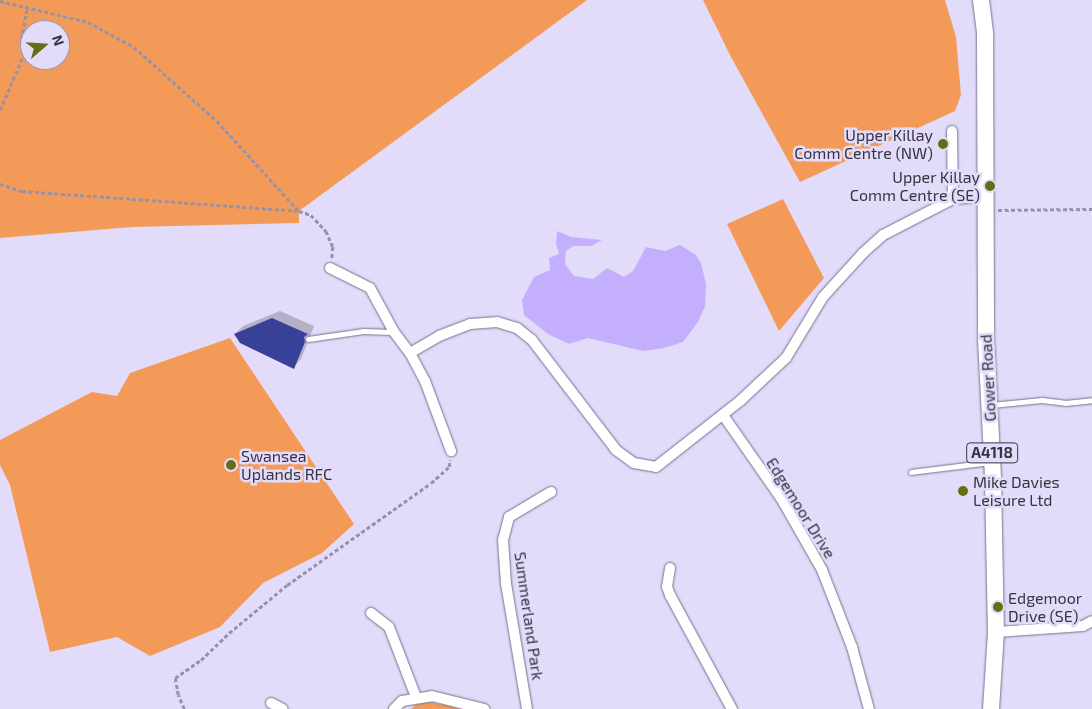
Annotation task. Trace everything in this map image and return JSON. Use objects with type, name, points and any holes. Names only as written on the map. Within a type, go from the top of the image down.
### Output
[{"type":"main road","name":"A4118","points":[[982,1],[985,35],[986,204]]},
{"type":"main road","name":"Gower Road","points":[[986,204],[986,339],[992,461],[996,632],[991,709]]},
{"type":"street","points":[[952,131],[950,162],[953,199]]},
{"type":"street","points":[[410,353],[439,336],[470,324],[497,322],[517,328],[532,340],[616,450],[634,463],[656,467],[722,415],[786,358],[800,338],[823,297],[862,253],[883,235],[953,199],[986,204]]},
{"type":"street","points":[[330,268],[370,288],[394,332],[410,353],[425,381],[451,451]]},
{"type":"street","name":"Edgemoor Drive","points":[[722,415],[781,498],[822,570],[852,647],[869,709]]},
{"type":"street","name":"Summerland Park","points":[[527,709],[506,584],[503,540],[508,516],[551,492]]},
{"type":"street","points":[[670,568],[668,576],[670,594],[732,709]]},
{"type":"street","points":[[372,612],[389,627],[416,697]]},
{"type":"street","points":[[996,632],[1083,626],[1092,621]]},
{"type":"street","points":[[394,709],[402,701],[416,697],[432,696],[484,709]]},
{"type":"street","points":[[270,703],[283,709]]},
{"type":"lane","points":[[308,340],[363,331],[394,332]]},
{"type":"lane","points":[[990,405],[1042,400],[1065,403],[1092,400]]},
{"type":"lane","points":[[911,472],[992,461]]},
{"type":"path","points":[[0,1],[27,9],[88,22],[134,47],[217,121],[298,211]]},
{"type":"path","points":[[0,110],[26,50],[21,39],[27,9]]},
{"type":"path","points":[[0,184],[22,191],[298,211],[311,215],[326,231],[333,247],[330,268]]},
{"type":"path","points":[[986,204],[1092,210]]},
{"type":"path","points":[[184,709],[178,695],[175,678],[201,660],[229,632],[287,585],[431,483],[449,467],[451,451]]},
{"type":"shaded area","points":[[0,0],[587,0],[299,211],[299,223],[132,227],[0,238]]},
{"type":"shaded area","points":[[703,0],[945,0],[956,37],[961,95],[955,111],[800,182],[731,57]]},
{"type":"shaded area","points":[[783,199],[824,278],[779,331],[727,224]]},
{"type":"shaded area","points":[[557,231],[571,237],[602,240],[591,246],[573,246],[566,251],[565,264],[574,276],[593,279],[607,268],[624,277],[633,271],[646,247],[665,251],[680,245],[696,255],[701,263],[706,284],[705,306],[698,322],[683,342],[664,348],[643,351],[588,338],[569,344],[548,334],[524,315],[522,300],[534,277],[550,270],[549,258],[559,254],[556,244]]},
{"type":"shaded area","points":[[230,338],[354,524],[322,553],[263,583],[220,627],[150,656],[117,637],[50,652],[10,485],[0,465],[0,440],[92,392],[117,396],[130,373]]},
{"type":"shaded area","points":[[428,702],[460,709],[411,709],[415,705]]},
{"type":"building","points":[[272,318],[308,334],[304,337],[305,342],[294,369],[240,343],[234,334]]},
{"type":"place","name":"Upper Killay Comm Centre (NW)","points":[[943,144]]},
{"type":"place","name":"Upper Killay Comm Centre (SE)","points":[[990,186]]},
{"type":"place","name":"Swansea Uplands RFC","points":[[231,465]]},
{"type":"place","name":"Mike Davies Leisure Ltd","points":[[963,491]]},
{"type":"place","name":"Edgemoor Drive (SE)","points":[[998,607]]}]
